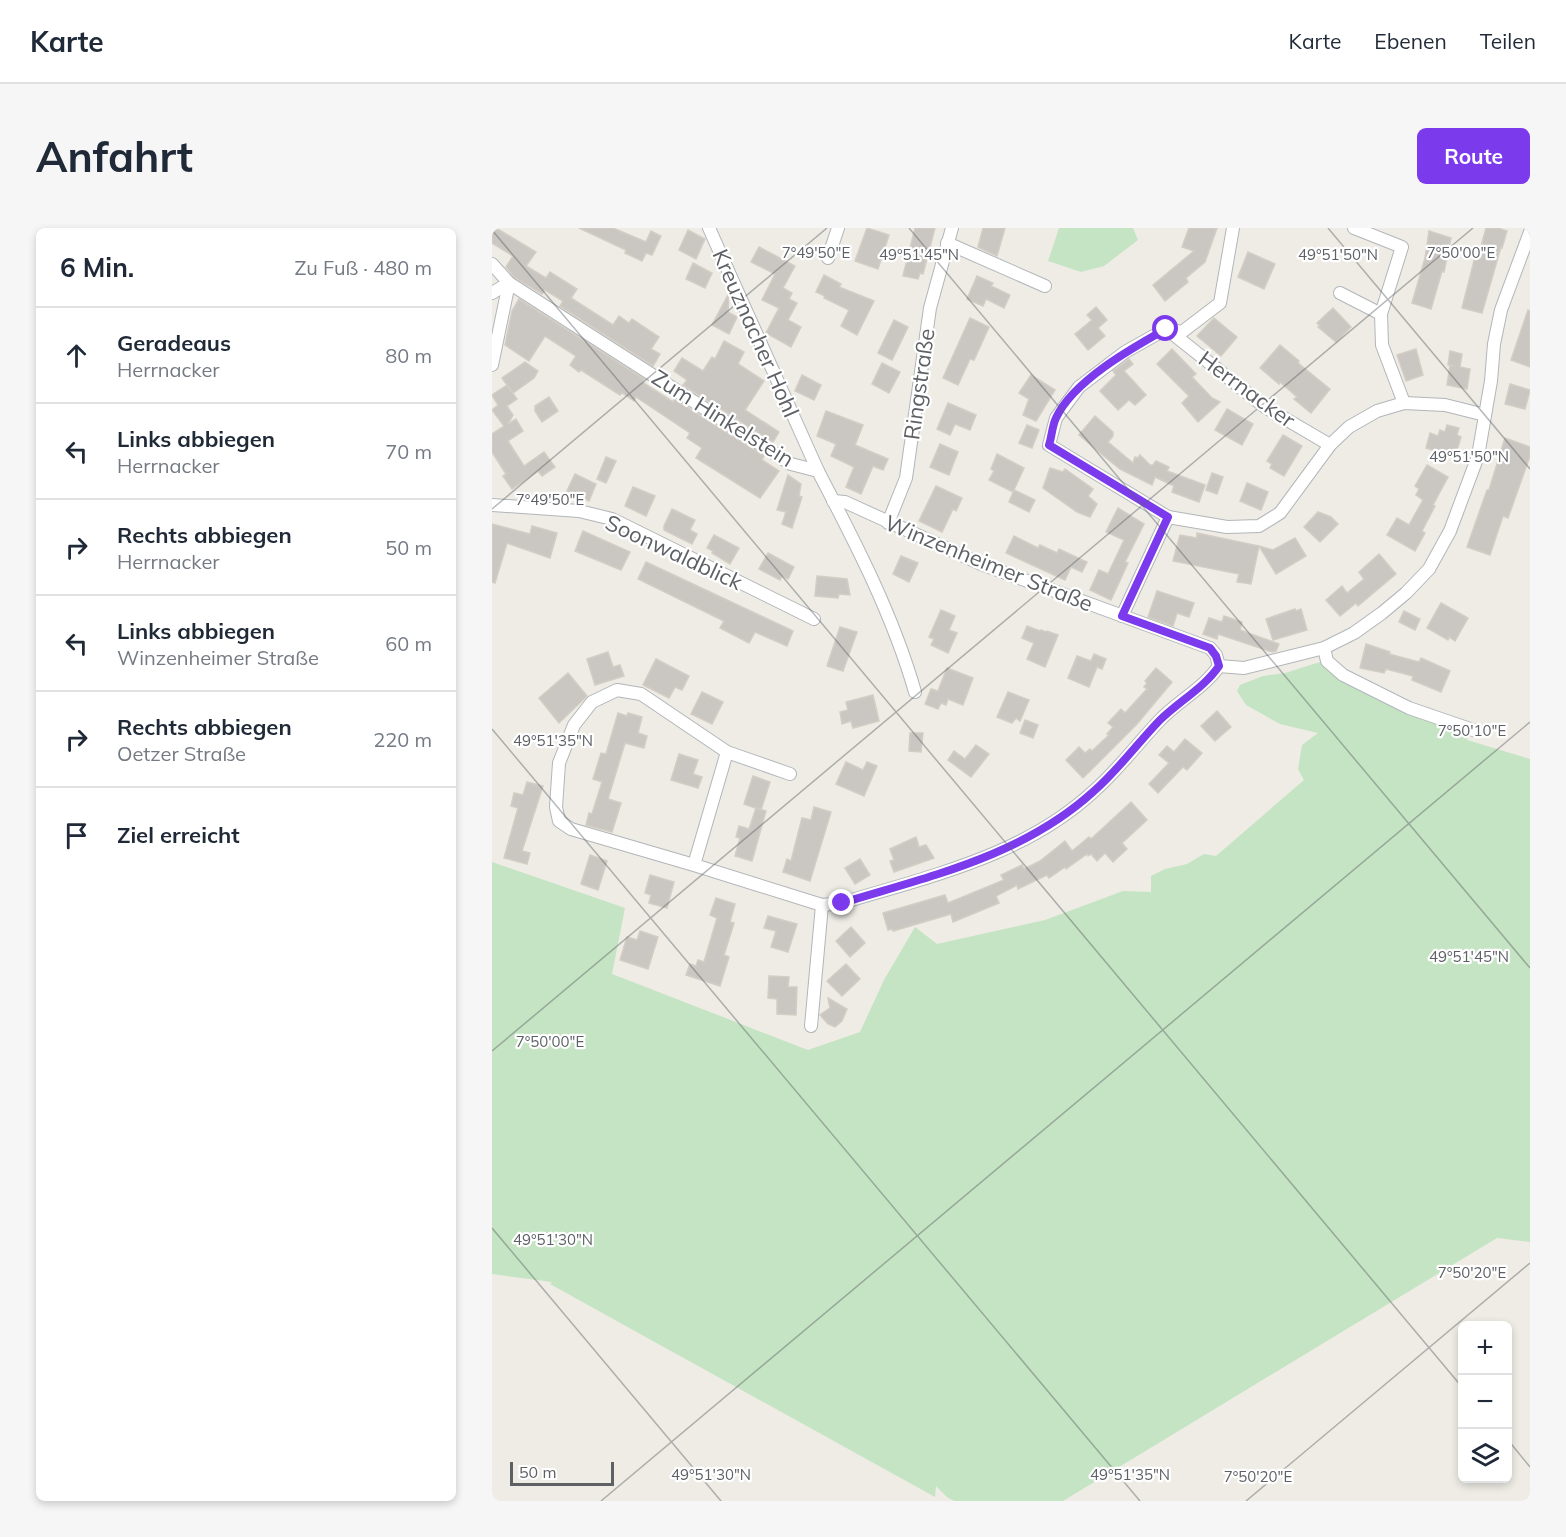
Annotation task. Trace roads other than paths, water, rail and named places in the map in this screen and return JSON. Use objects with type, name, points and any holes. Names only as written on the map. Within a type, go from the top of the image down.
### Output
[{"type":"street","name":"Kreuznacher Hohl","points":[[710,228],[818,471]]},
{"type":"street","points":[[828,258],[838,228]]},
{"type":"street","name":"Ringstraße","points":[[888,523],[906,478],[930,308],[952,228]]},
{"type":"street","name":"Herrnacker","points":[[1233,228],[1220,303],[1182,332],[1166,329],[1125,352],[1079,387],[1056,418],[1049,445],[1168,517],[1227,527],[1259,526],[1280,513],[1330,445],[1349,427],[1377,411],[1404,403],[1445,405],[1485,415]]},
{"type":"street","points":[[1354,228],[1402,247],[1382,314],[1382,345],[1404,403]]},
{"type":"street","points":[[790,774],[727,752],[641,694],[617,690],[592,702],[574,725],[559,763],[556,807],[559,822],[571,829],[822,905],[842,903],[979,861],[1031,837],[1059,819],[1093,792],[1175,705],[1210,678],[1219,666],[1244,668],[1324,648],[1354,633],[1382,613],[1406,593],[1429,569],[1446,538],[1469,485],[1478,456],[1491,381],[1494,344],[1502,309],[1530,232]]},
{"type":"street","points":[[947,243],[1045,286]]},
{"type":"street","name":"Zum Hinkelstein","points":[[492,264],[509,283],[791,464],[818,471],[873,580],[907,665],[915,692]]},
{"type":"street","points":[[492,293],[509,283]]},
{"type":"street","points":[[492,365],[509,283]]},
{"type":"street","points":[[1340,293],[1382,314]]},
{"type":"street","name":"Herrnacker","points":[[1166,329],[1264,407],[1330,445]]},
{"type":"street","name":"Winzenheimer Straße","points":[[833,501],[845,502],[981,564],[1210,648],[1219,666]]},
{"type":"street","name":"Soonwaldblick","points":[[492,506],[579,511],[612,519],[814,619]]},
{"type":"street","points":[[1122,616],[1168,517]]},
{"type":"street","points":[[1324,648],[1327,661],[1343,675],[1409,708],[1476,731]]},
{"type":"street","points":[[694,865],[727,752]]},
{"type":"street","points":[[811,1026],[822,905]]}]
